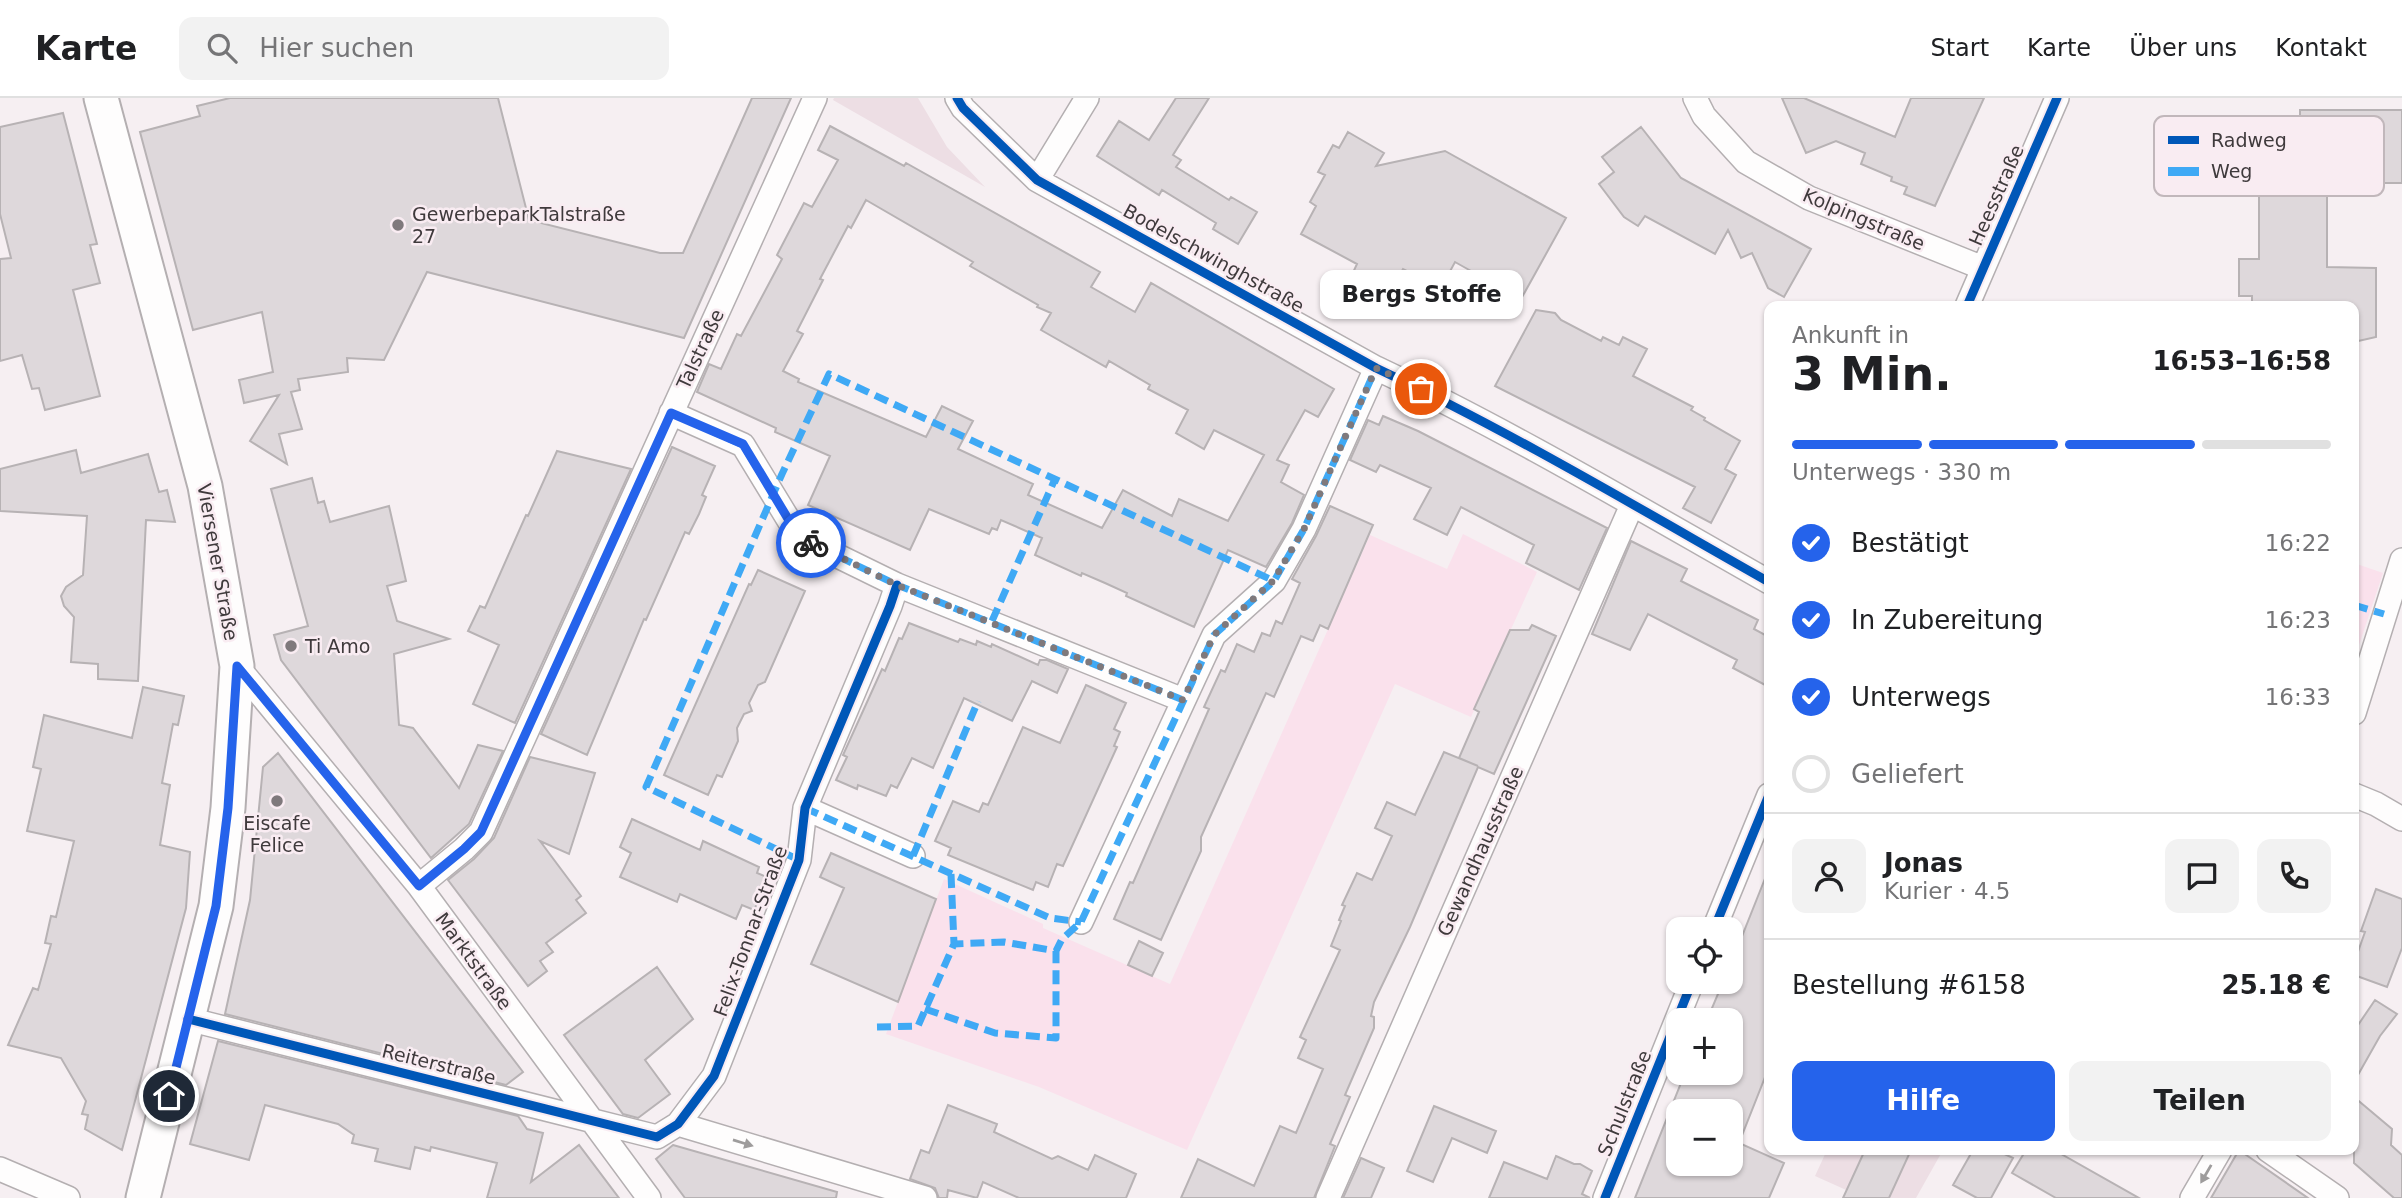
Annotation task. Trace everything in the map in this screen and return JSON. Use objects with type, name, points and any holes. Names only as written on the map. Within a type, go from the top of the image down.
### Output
[{"type":"main road","name":"Viersener Straße","points":[[101,98],[205,486],[237,666],[228,808],[216,906],[143,1198]]},
{"type":"street","name":"Talstraße","points":[[419,886],[481,832],[815,98]]},
{"type":"street","name":"Bodelschwinghstraße","points":[[957,98],[963,108],[1037,180],[1764,579]]},
{"type":"street","points":[[1037,180],[1087,98]]},
{"type":"street","name":"Kolpingstraße","points":[[1695,98],[1704,116],[1746,162],[1808,198],[1983,268]]},
{"type":"street","name":"Heesstraße","points":[[1970,301],[2057,98]]},
{"type":"street","points":[[1081,922],[1214,635],[1273,581],[1304,529],[1376,368]]},
{"type":"street","points":[[671,413],[743,444],[799,537],[897,585],[1183,700]]},
{"type":"street","name":"Gewandhausstraße","points":[[1328,1198],[1632,505]]},
{"type":"street","points":[[2359,697],[2402,560]]},
{"type":"street","name":"Felix-Tonnar-Straße","points":[[678,1124],[714,1076],[799,860],[805,808],[897,585]]},
{"type":"street","name":"Marktstraße","points":[[237,666],[419,886],[649,1198]]},
{"type":"street","points":[[2359,797],[2402,820]]},
{"type":"street","points":[[1719,917],[1764,807]]},
{"type":"street","points":[[805,808],[913,856]]},
{"type":"street","name":"Schulstraße","points":[[1605,1198],[1687,994]]},
{"type":"street","name":"Reiterstraße","points":[[188,1019],[657,1137],[678,1124]]},
{"type":"street","points":[[678,1124],[925,1198]]},
{"type":"street","points":[[2192,1198],[2217,1155]]},
{"type":"street","points":[[2275,1155],[2337,1198]]},
{"type":"street","points":[[0,1169],[68,1198]]},
{"type":"shaded area","points":[[918,98],[947,147],[985,187],[833,100]]},
{"type":"shaded area","points":[[1463,534],[1537,572],[1471,717],[1395,684],[1187,1150],[1039,1087],[886,1034],[944,879],[1043,924],[1043,928],[1170,984],[1370,535],[1447,569]]},
{"type":"shaded area","points":[[2359,565],[2383,573],[2359,645]]},
{"type":"shaded area","points":[[1825,1155],[1940,1155],[1916,1198],[1864,1198],[1815,1176]]},
{"type":"building","name":"GewerbeparkTalstraße 27","points":[[230,98],[498,98],[529,220],[660,253],[683,253],[752,98],[791,98],[684,338],[427,272],[384,360],[347,358],[348,372],[298,379],[300,390],[291,392],[302,429],[279,434],[287,464],[250,441],[279,395],[244,403],[239,380],[273,372],[262,312],[193,330],[140,132],[200,116],[197,106]]},
{"type":"building","points":[[1176,98],[1209,98],[1173,155],[1181,160],[1176,167],[1229,200],[1231,197],[1257,212],[1238,244],[1213,229],[1216,223],[1162,190],[1159,195],[1097,156],[1119,121],[1149,140]]},
{"type":"building","points":[[1782,98],[1804,98],[1895,137],[1911,98],[1984,98],[1935,206],[1904,194],[1907,187],[1891,181],[1892,177],[1861,164],[1865,153],[1836,141],[1806,153]]},
{"type":"building","points":[[2300,110],[2402,110],[2402,183],[2384,183],[2384,116],[2300,116]]},
{"type":"building","points":[[63,113],[97,244],[90,245],[100,283],[73,290],[100,396],[45,410],[39,388],[32,389],[22,355],[0,361],[0,259],[11,258],[0,214],[0,127]]},
{"type":"building","points":[[830,126],[904,166],[906,163],[1100,272],[1091,287],[1135,312],[1151,283],[1334,389],[1318,417],[1305,410],[1277,460],[1289,465],[1281,482],[1304,495],[1292,523],[1266,567],[1228,550],[1194,627],[1126,596],[1127,593],[1105,583],[1082,573],[1081,576],[1035,555],[1042,538],[1001,520],[997,530],[992,528],[989,534],[929,509],[910,550],[808,505],[830,456],[775,432],[776,428],[697,392],[709,364],[721,369],[737,334],[741,336],[782,259],[777,255],[804,203],[812,207],[838,160],[818,150]],"holes":[[[866,200],[973,262],[970,266],[1051,313],[1041,330],[1106,367],[1109,361],[1150,385],[1148,389],[1188,410],[1176,433],[1204,449],[1214,430],[1264,455],[1228,521],[1179,499],[1172,516],[1123,490],[1102,528],[1028,495],[1033,484],[958,449],[973,421],[942,406],[926,437],[798,382],[799,379],[783,371],[803,334],[797,331],[823,280],[820,279],[848,226],[851,228]]]},
{"type":"building","points":[[1641,127],[1681,178],[1811,249],[1784,297],[1768,288],[1752,253],[1741,258],[1728,230],[1715,254],[1645,216],[1638,226],[1624,217],[1599,184],[1614,172],[1602,157]]},
{"type":"building","points":[[1348,132],[1384,153],[1376,166],[1445,151],[1566,218],[1521,299],[1455,262],[1441,288],[1403,269],[1396,282],[1377,273],[1353,316],[1337,307],[1357,264],[1301,234],[1316,206],[1310,202],[1325,175],[1318,172],[1333,145],[1339,148]]},
{"type":"building","points":[[2259,196],[2327,196],[2327,267],[2376,268],[2376,337],[2359,341],[2359,301],[2252,301],[2252,296],[2239,296],[2239,259],[2259,259]]},
{"type":"building","points":[[1536,310],[1555,313],[1561,320],[1601,341],[1603,337],[1619,345],[1623,337],[1647,349],[1633,376],[1693,407],[1691,410],[1705,418],[1704,420],[1740,441],[1725,469],[1736,475],[1711,523],[1683,508],[1695,487],[1495,386]]},
{"type":"building","points":[[1383,416],[1418,431],[1607,528],[1579,590],[1526,563],[1534,545],[1461,507],[1447,535],[1414,519],[1431,488],[1380,465],[1376,472],[1350,460],[1368,420],[1379,425]]},
{"type":"building","points":[[672,447],[715,466],[702,495],[706,497],[699,514],[689,534],[685,532],[646,620],[644,619],[587,755],[541,734]]},
{"type":"building","points":[[76,450],[81,473],[148,454],[159,492],[167,490],[175,522],[146,520],[138,681],[98,679],[98,664],[71,662],[74,617],[64,606],[61,596],[66,587],[83,575],[87,516],[0,511],[0,469]]},
{"type":"building","points":[[557,451],[631,469],[515,723],[473,704],[499,645],[468,631],[480,606],[485,608]]},
{"type":"building","points":[[312,478],[318,503],[324,501],[330,522],[389,506],[406,581],[387,586],[397,621],[449,639],[394,654],[399,725],[413,728],[459,788],[478,745],[503,751],[469,824],[431,858],[281,660],[274,635],[308,626],[271,489]]},
{"type":"building","points":[[1330,506],[1373,525],[1328,629],[1320,625],[1313,641],[1301,636],[1274,697],[1266,693],[1201,837],[1201,851],[1161,940],[1114,919],[1130,882],[1133,883],[1209,709],[1204,707],[1221,670],[1225,672],[1237,644],[1254,652],[1262,633],[1270,636],[1276,621],[1282,624],[1300,583],[1292,579]]},
{"type":"building","points":[[1631,541],[1687,569],[1681,581],[1758,620],[1754,629],[1764,634],[1764,684],[1733,668],[1737,660],[1648,614],[1630,650],[1592,634]]},
{"type":"building","points":[[758,570],[805,591],[765,682],[758,685],[749,703],[752,711],[744,714],[737,728],[738,741],[722,777],[717,775],[708,795],[664,775],[749,584],[751,585]]},
{"type":"building","points":[[909,623],[958,642],[960,639],[976,645],[977,641],[991,647],[992,644],[1038,665],[1040,660],[1047,660],[1068,669],[1057,693],[1032,681],[1012,721],[964,698],[933,768],[912,758],[897,788],[891,785],[886,796],[858,785],[857,789],[836,780],[847,757],[843,755],[882,669],[885,671],[899,638],[902,639]]},
{"type":"building","points":[[1532,625],[1556,636],[1494,774],[1478,767],[1410,927],[1374,1002],[1371,1016],[1374,1017],[1374,1028],[1345,1095],[1350,1097],[1330,1144],[1335,1146],[1314,1198],[1181,1198],[1198,1159],[1254,1186],[1280,1126],[1296,1133],[1323,1069],[1298,1058],[1306,1040],[1300,1037],[1340,950],[1331,946],[1341,921],[1339,920],[1345,906],[1342,905],[1357,873],[1372,880],[1392,836],[1375,828],[1387,802],[1415,815],[1444,752],[1478,766],[1459,758],[1479,712],[1474,709],[1510,630],[1529,630]]},
{"type":"building","points":[[1086,685],[1126,703],[1114,729],[1120,732],[1114,746],[1117,747],[1063,866],[1057,864],[1048,887],[1036,882],[1033,890],[948,855],[951,848],[935,841],[953,801],[979,812],[983,803],[988,805],[1023,727],[1060,743]]},
{"type":"building","points":[[143,687],[184,696],[178,725],[173,724],[162,783],[170,785],[160,845],[190,852],[186,908],[122,1150],[85,1129],[88,1115],[82,1114],[86,1101],[61,1058],[8,1045],[33,988],[38,990],[51,944],[45,943],[51,916],[56,917],[74,841],[27,831],[41,769],[33,767],[44,715],[132,738]]},
{"type":"building","points":[[278,753],[523,1072],[506,1085],[225,1014],[250,900],[263,767]]},
{"type":"building","points":[[530,757],[595,773],[569,854],[540,841],[581,896],[576,900],[586,913],[546,943],[553,952],[540,961],[547,971],[528,986],[448,880],[494,838]]},
{"type":"building","points":[[632,819],[700,850],[703,841],[759,867],[757,873],[769,878],[754,910],[742,905],[736,919],[680,894],[677,902],[620,877],[631,853],[620,847]]},
{"type":"building","points":[[831,853],[936,899],[898,1002],[811,964],[844,888],[820,877]]},
{"type":"building","points":[[1764,881],[1764,1080],[1743,1133],[1743,1099],[1675,1099],[1680,1085],[1743,1085],[1743,1008],[1712,1008],[1718,994],[1743,994],[1743,934]]},
{"type":"building","points":[[2376,889],[2402,899],[2402,948],[2387,987],[2359,977],[2359,949],[2365,932],[2361,931]]},
{"type":"building","points":[[1139,941],[1163,953],[1152,976],[1128,965]]},
{"type":"building","points":[[657,967],[693,1019],[645,1060],[670,1094],[638,1118],[623,1114],[564,1035]]},
{"type":"building","points":[[2375,1000],[2397,1014],[2380,1036],[2359,1073],[2359,1024]]},
{"type":"building","points":[[218,1041],[518,1116],[527,1129],[543,1133],[531,1182],[579,1145],[619,1198],[487,1198],[497,1163],[431,1147],[430,1151],[415,1147],[410,1169],[375,1161],[378,1149],[352,1143],[354,1135],[338,1124],[265,1105],[249,1160],[190,1144]]},
{"type":"building","points":[[2359,1101],[2392,1129],[2391,1145],[2402,1155],[2402,1198],[2394,1198],[2354,1163],[2354,1155],[2359,1155]]},
{"type":"building","points":[[948,1105],[997,1124],[994,1132],[1052,1159],[1058,1156],[1088,1170],[1095,1155],[1136,1174],[1126,1198],[1019,1198],[983,1182],[977,1198],[948,1190],[947,1198],[939,1198],[935,1188],[910,1179],[921,1150],[929,1153]]},
{"type":"building","points":[[1434,1106],[1496,1131],[1487,1153],[1452,1138],[1433,1182],[1407,1171]]},
{"type":"building","points":[[1666,1120],[1666,1176],[1743,1176],[1743,1145],[1784,1163],[1769,1198],[1635,1198]]},
{"type":"building","points":[[673,1145],[837,1192],[836,1198],[685,1198],[656,1159]]},
{"type":"building","points":[[1863,1155],[1909,1155],[1889,1198],[1843,1198]]},
{"type":"building","points":[[1970,1155],[2007,1155],[2013,1158],[1991,1198],[1977,1198],[1953,1185]]},
{"type":"building","points":[[2023,1155],[2063,1155],[2139,1198],[2056,1198],[2012,1173]]},
{"type":"building","points":[[2236,1155],[2246,1155],[2308,1198],[2211,1198]]},
{"type":"building","points":[[1556,1156],[1592,1171],[1582,1194],[1590,1198],[1489,1198],[1504,1162],[1547,1179]]},
{"type":"building","points":[[1361,1158],[1384,1168],[1371,1198],[1343,1198]]},
{"type":"marked path","points":[[877,1027],[918,1026],[954,944],[1004,942],[1056,951],[1062,939],[1081,922],[1214,635],[1274,581],[1304,529],[1376,368]]},
{"type":"marked path","points":[[799,860],[646,787],[782,474],[829,374],[1274,581]]},
{"type":"marked path","points":[[671,413],[743,445],[799,537],[897,585],[1183,700]]},
{"type":"marked path","points":[[992,621],[1055,479]]},
{"type":"marked path","points":[[2359,606],[2384,614]]},
{"type":"marked path","points":[[913,856],[978,701]]},
{"type":"marked path","points":[[805,808],[1050,918],[1081,922]]},
{"type":"marked path","points":[[951,874],[954,944]]},
{"type":"marked path","points":[[925,1009],[995,1033],[1056,1038],[1056,951]]},
{"type":"cycle path","points":[[957,98],[963,108],[1037,180],[1376,368],[1526,445],[1764,579]]},
{"type":"cycle path","points":[[1969,301],[2057,98]]},
{"type":"cycle path","points":[[188,1019],[657,1137],[678,1124],[714,1076],[799,860],[805,808],[897,585]]},
{"type":"cycle path","points":[[1719,917],[1764,807]]},
{"type":"cycle path","points":[[1605,1198],[1687,994]]},
{"type":"way so far","points":[[811,543],[897,585],[1183,700],[1214,635],[1273,581],[1304,529],[1376,368],[1421,389]]},
{"type":"place","name":"GewerbeparkTalstraße 27","points":[[398,225]]},
{"type":"place","name":"Bergs Stoffe","points":[[1421,389]]},
{"type":"place","name":"Ti Amo","points":[[291,646]]},
{"type":"place","name":"Eiscafe Felice","points":[[277,801]]},
{"type":"route","points":[[169,1096],[216,906],[228,808],[237,666],[419,886],[481,832],[671,413],[743,444],[799,537],[811,543]]}]
